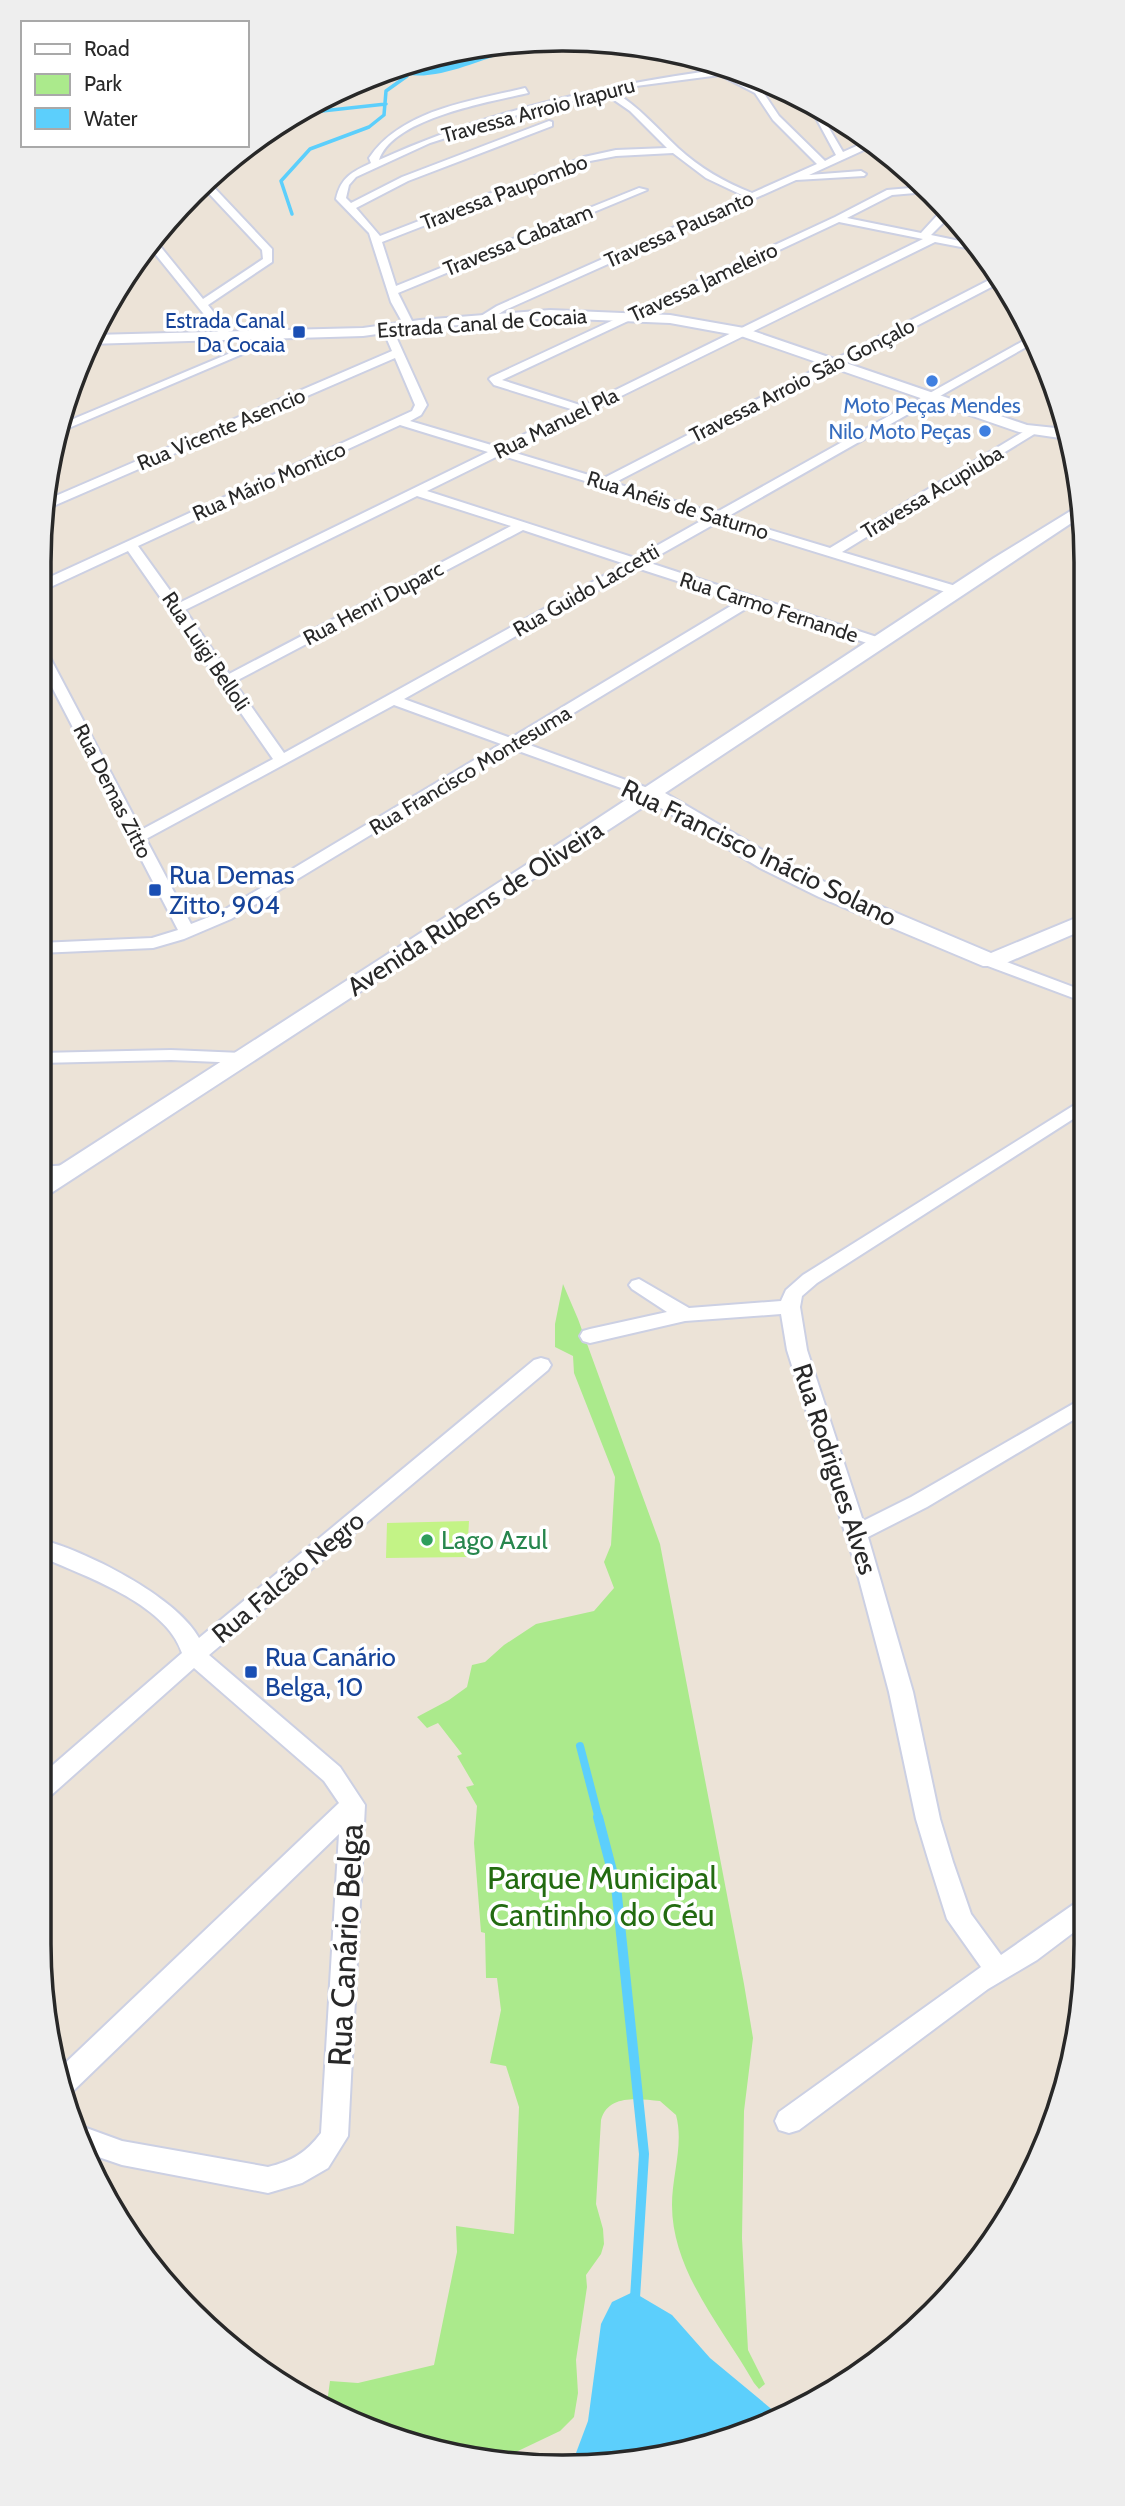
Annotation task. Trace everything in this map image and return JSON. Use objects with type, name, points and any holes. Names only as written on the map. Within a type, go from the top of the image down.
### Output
[{"type":"main road","name":"Estrada Canal de Cocaia","points":[[104,336],[228,337],[388,330],[409,325],[485,318],[570,314],[691,322],[744,332],[1032,431],[1058,433]]},
{"type":"main road","points":[[881,643],[954,590],[1072,515]]},
{"type":"main road","name":"Avenida Rubens de Oliveira","points":[[69,1171],[881,643]]},
{"type":"main road","name":"Rua Francisco Inácio Solano","points":[[651,794],[768,863],[991,961]]},
{"type":"main road","points":[[991,961],[1074,926]]},
{"type":"main road","points":[[51,1182],[69,1171]]},
{"type":"street","name":"Travessa Arroio Irapuru","points":[[349,208],[341,199],[344,184],[353,176],[427,141],[483,121],[654,79],[711,73]]},
{"type":"street","points":[[745,85],[761,94],[776,118],[823,164]]},
{"type":"street","points":[[607,91],[621,99],[674,150],[708,176],[751,196]]},
{"type":"street","points":[[376,164],[374,158],[377,149],[407,127],[454,110],[525,92]]},
{"type":"street","points":[[820,120],[841,156]]},
{"type":"street","points":[[409,325],[396,302],[377,241],[367,222],[349,208],[405,179],[549,124]]},
{"type":"street","name":"Travessa Pausanto","points":[[485,318],[501,308],[861,147]]},
{"type":"street","name":"Travessa Paupombo","points":[[377,241],[587,159],[606,154],[674,150]]},
{"type":"street","points":[[793,178],[861,174]]},
{"type":"street","name":"Travessa Cabatam","points":[[394,291],[642,190]]},
{"type":"street","points":[[203,304],[268,260],[267,249],[211,191]]},
{"type":"street","name":"Travessa Jameleiro","points":[[585,410],[498,383],[495,379],[838,219],[890,192],[913,191]]},
{"type":"street","points":[[838,219],[962,244]]},
{"type":"street","name":"Rua Manuel Pla","points":[[179,608],[744,332],[929,237],[942,220]]},
{"type":"street","points":[[158,250],[228,337]]},
{"type":"street","name":"Travessa Arroio São Gonçalo","points":[[606,482],[991,283]]},
{"type":"street","points":[[388,330],[421,405],[417,413],[402,422]]},
{"type":"street","points":[[70,423],[282,335]]},
{"type":"street","name":"Rua Guido Laccetti","points":[[137,838],[394,700],[1025,344]]},
{"type":"street","name":"Rua Vicente Asencio","points":[[55,501],[397,353]]},
{"type":"street","name":"Rua Anéis de Saturno","points":[[402,422],[954,590]]},
{"type":"street","name":"Rua Mário Montico","points":[[51,581],[402,422]]},
{"type":"street","name":"Travessa Acupiuba","points":[[832,552],[1032,431]]},
{"type":"street","name":"Rua Carmo Fernande","points":[[418,492],[881,643]]},
{"type":"street","name":"Rua Henri Duparc","points":[[225,681],[521,526]]},
{"type":"street","name":"Rua Luigi Belloli","points":[[130,544],[179,608],[225,681],[281,759]]},
{"type":"street","name":"Rua Francisco Montesuma","points":[[51,948],[138,945],[167,940],[225,916],[749,601]]},
{"type":"street","name":"Rua Demas Zitto","points":[[51,674],[187,932]]},
{"type":"street","name":"Rua Francisco Inácio Solano","points":[[394,700],[651,794]]},
{"type":"street","name":"Rua Francisco Inácio Solano","points":[[991,961],[1074,992]]},
{"type":"street","points":[[51,1058],[171,1055],[242,1058]]},
{"type":"street","points":[[590,1336],[685,1315],[790,1307],[793,1294],[810,1279],[1074,1110]]},
{"type":"street","points":[[51,1172],[69,1171]]},
{"type":"street","points":[[639,1285],[685,1315]]},
{"type":"street","name":"Rua Rodrigues Alves","points":[[790,1307],[797,1350],[857,1534],[901,1692],[928,1819],[941,1862],[960,1919],[997,1969]]},
{"type":"street","name":"Rua Falcão Negro","points":[[51,1780],[194,1655],[541,1365]]},
{"type":"street","points":[[857,1534],[919,1502],[1074,1410]]},
{"type":"street","name":"Rua Canário Belga","points":[[51,1553],[104,1575],[169,1616],[186,1635],[194,1655],[332,1774],[353,1805],[334,2136],[318,2159],[292,2174],[268,2180],[122,2153],[91,2142]]},
{"type":"street","points":[[69,2078],[353,1805]]},
{"type":"street","points":[[789,2121],[997,1969],[1028,1952],[1074,1918]]},
{"type":"green space","name":"Parque Municipal Cantinho do Céu","points":[[563,1284],[660,1544],[753,2038],[744,2111],[742,2238],[748,2350],[765,2384],[759,2389],[754,2383],[701,2298],[680,2253],[674,2230],[672,2205],[679,2137],[676,2115],[660,2101],[642,2099],[617,2102],[610,2106],[601,2120],[596,2204],[604,2244],[601,2254],[586,2275],[587,2287],[576,2360],[578,2393],[574,2417],[560,2431],[516,2453],[430,2438],[367,2416],[328,2398],[330,2381],[358,2383],[434,2365],[457,2252],[456,2226],[514,2234],[519,2107],[506,2066],[490,2063],[501,2010],[497,1978],[486,1978],[485,1933],[481,1932],[474,1843],[477,1806],[466,1787],[474,1785],[457,1756],[462,1754],[438,1723],[427,1728],[417,1717],[467,1687],[472,1665],[485,1662],[504,1645],[536,1624],[594,1611],[614,1588],[604,1562],[611,1545],[615,1477],[574,1373],[573,1356],[555,1347],[555,1324]]},
{"type":"green space","name":"Lago Azul","points":[[469,1521],[467,1557],[386,1558],[387,1523]]},
{"type":"water","points":[[501,55],[452,70],[410,74]]},
{"type":"water","points":[[633,2292],[672,2315],[710,2358],[772,2410],[695,2438],[629,2451],[575,2455],[588,2421],[601,2324],[612,2302]]},
{"type":"waterway","points":[[385,104],[386,91],[407,76]]},
{"type":"waterway","points":[[292,214],[281,181],[310,149],[369,127],[384,115],[385,104]]},
{"type":"waterway","points":[[323,111],[385,104]]},
{"type":"waterway","points":[[580,1746],[599,1819]]},
{"type":"waterway","points":[[598,1817],[616,1886],[644,2154],[635,2298]]},
{"type":"place","name":"Estrada Canal Da Cocaia","points":[[299,332]]},
{"type":"place","name":"Moto Peças Mendes","points":[[932,381]]},
{"type":"place","name":"Nilo Moto Peças","points":[[985,431]]},
{"type":"place","name":"Rua Demas Zitto, 904","points":[[155,890]]},
{"type":"place","name":"Lago Azul","points":[[427,1540]]},
{"type":"place","name":"Rua Canário Belga, 10","points":[[251,1672]]}]
